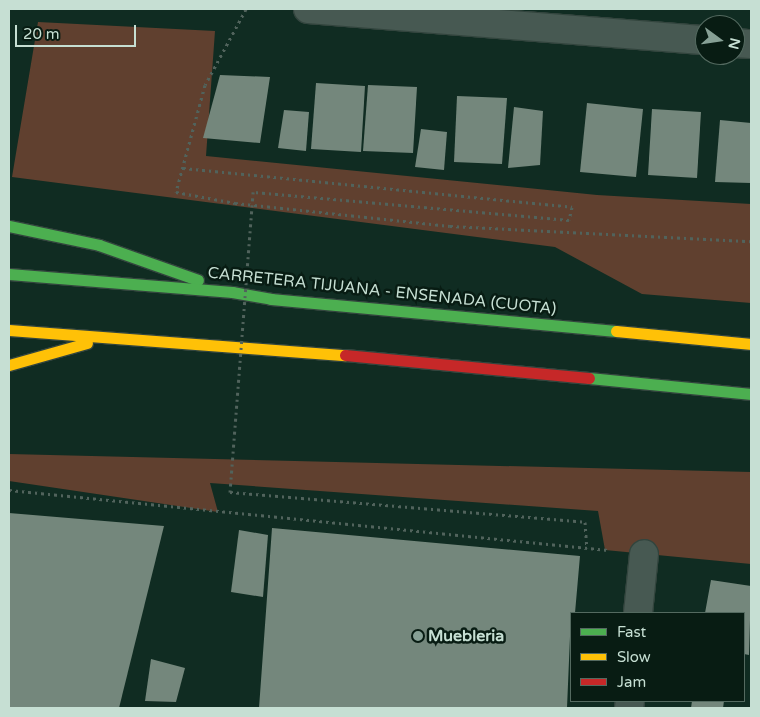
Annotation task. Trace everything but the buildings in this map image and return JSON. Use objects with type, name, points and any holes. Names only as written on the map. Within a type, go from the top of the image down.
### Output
[{"type":"highway","points":[[9,226],[99,245],[232,292]]},
{"type":"highway","name":"CARRETERA TIJUANA - ENSENADA (CUOTA)","points":[[9,274],[232,292],[271,299],[751,344]]},
{"type":"highway","points":[[9,330],[104,338],[229,344],[751,394]]},
{"type":"highway","points":[[9,364],[104,338]]},
{"type":"street","points":[[308,9],[695,39]]},
{"type":"street","points":[[638,612],[644,554]]},
{"type":"path","points":[[246,9],[205,85],[188,138],[183,168],[176,192],[236,202],[460,227],[751,241]]},
{"type":"path","points":[[183,168],[572,207],[569,220],[253,192],[230,492],[585,522],[587,548]]},
{"type":"path","points":[[9,490],[644,554]]},
{"type":"shaded area","points":[[38,22],[215,31],[206,156],[597,195],[751,204],[751,303],[642,294],[555,247],[12,177]]},
{"type":"shaded area","points":[[9,454],[751,472],[751,564],[605,550],[598,511],[210,483],[218,512],[9,481]]},
{"type":"traffic: fast","points":[[9,226],[99,245],[198,280]]},
{"type":"traffic: fast","points":[[9,274],[232,292],[271,299],[616,331]]},
{"type":"traffic: fast","points":[[589,378],[751,394]]},
{"type":"traffic: slow","points":[[9,330],[345,355]]},
{"type":"traffic: slow","points":[[616,331],[751,344]]},
{"type":"traffic: slow","points":[[9,365],[87,343]]},
{"type":"traffic: jam","points":[[345,355],[589,378]]},
{"type":"place","name":"Muebleria","points":[[418,636]]}]
